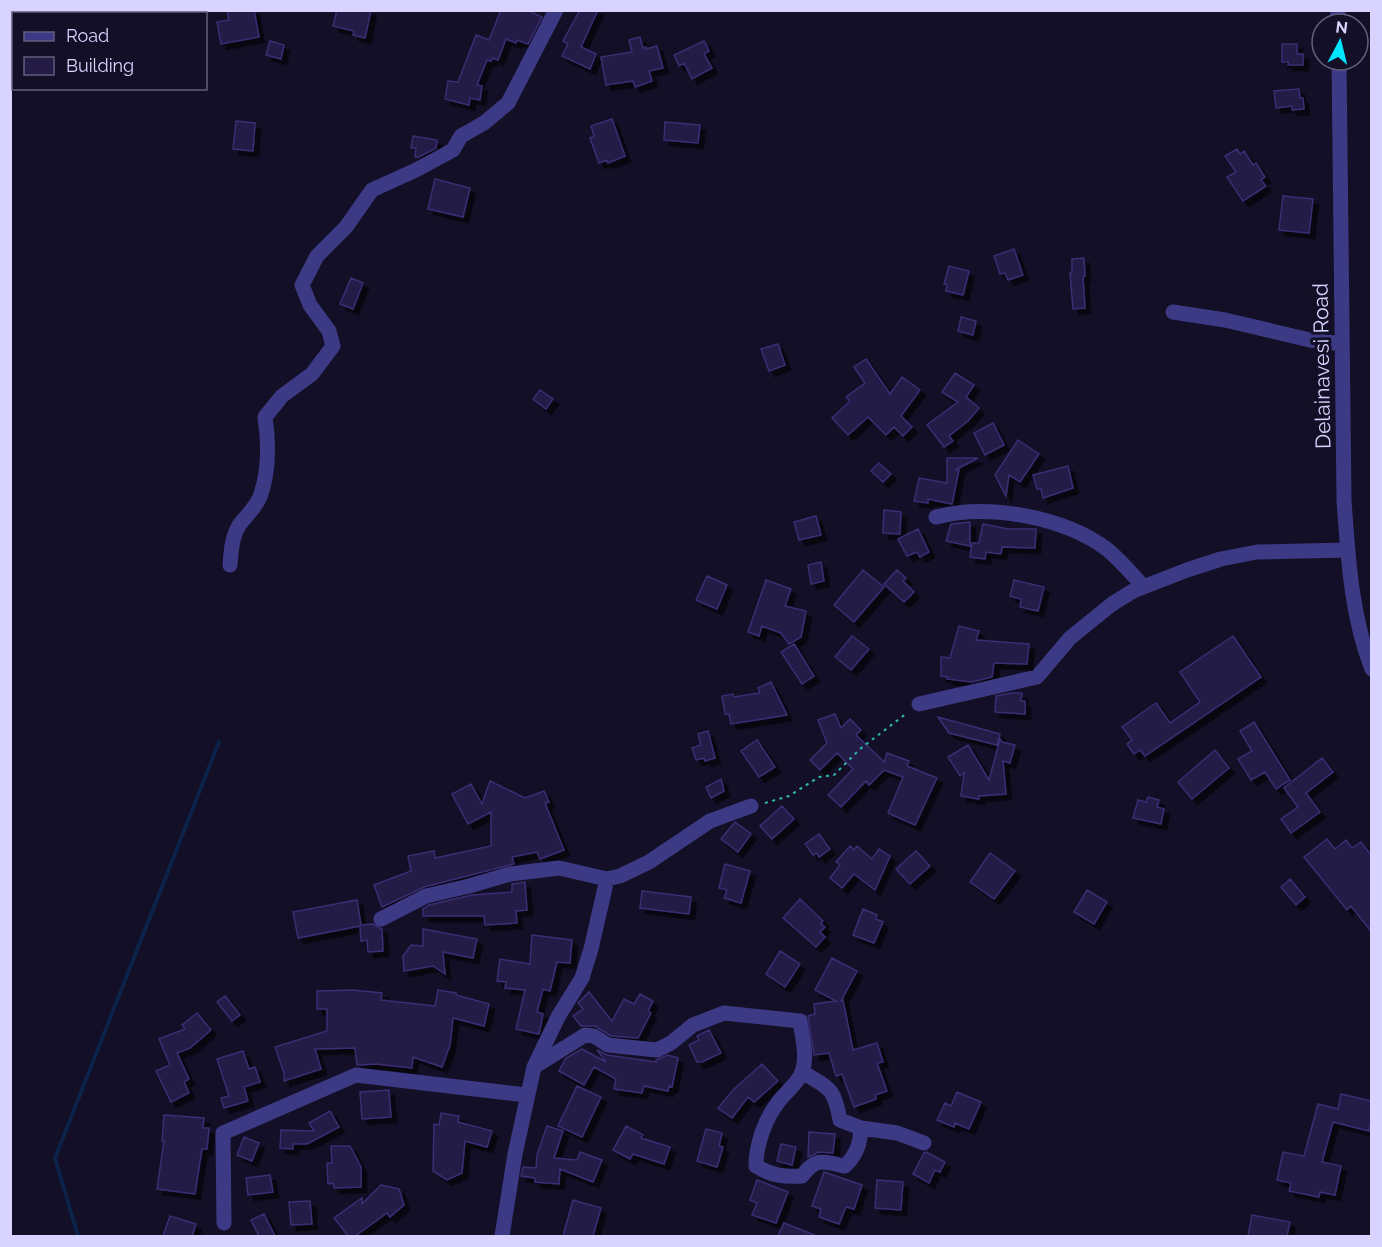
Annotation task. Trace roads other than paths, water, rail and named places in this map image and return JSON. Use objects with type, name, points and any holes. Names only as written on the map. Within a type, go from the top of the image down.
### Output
[{"type":"street","points":[[230,565],[238,526],[260,497],[268,451],[265,417],[282,396],[312,375],[333,346],[329,331],[310,305],[302,285],[317,256],[346,227],[372,190],[453,150],[461,136],[484,123],[508,103],[556,10]]},
{"type":"street","name":"Delainavesi Road","points":[[1339,72],[1344,500],[1357,616],[1370,656]]},
{"type":"street","points":[[1173,312],[1225,320],[1310,340],[1342,344]]},
{"type":"street","points":[[936,517],[978,511],[1027,517],[1060,526],[1087,537],[1108,550],[1144,587]]},
{"type":"street","points":[[919,704],[1037,677],[1070,639],[1112,604],[1144,587],[1204,564],[1239,555],[1276,550],[1348,550]]},
{"type":"street","points":[[381,919],[426,896],[510,874],[559,868],[607,879],[620,876],[649,862],[710,821],[751,806]]},
{"type":"street","points":[[502,1236],[526,1095],[534,1067],[558,1017],[586,968],[607,879]]},
{"type":"street","points":[[534,1067],[585,1035],[594,1036],[608,1045],[657,1050],[671,1043],[693,1025],[724,1013],[800,1021],[804,1051],[802,1072],[777,1103],[759,1138],[756,1166],[770,1174],[784,1177],[802,1176],[810,1165],[820,1161],[845,1166],[854,1158],[860,1144],[861,1128]]},
{"type":"street","points":[[802,1072],[828,1087],[834,1094],[840,1120],[861,1128],[897,1132],[924,1143]]},
{"type":"street","points":[[224,1223],[224,1132],[356,1075],[526,1095]]},
{"type":"waterway","points":[[78,1236],[55,1158],[219,742]]}]
